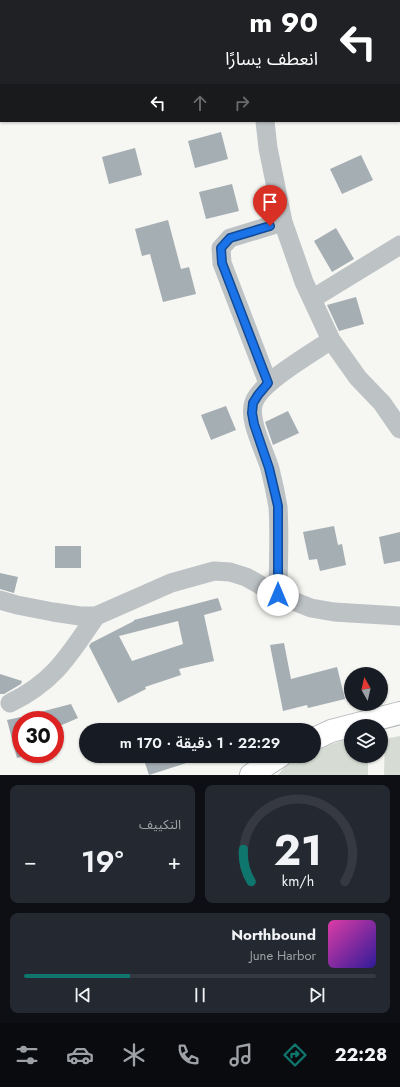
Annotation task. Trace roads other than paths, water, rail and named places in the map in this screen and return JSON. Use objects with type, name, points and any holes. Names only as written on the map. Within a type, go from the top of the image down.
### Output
[{"type":"main road","points":[[321,736],[331,731],[400,713]]},
{"type":"main road","points":[[251,775],[269,763]]},
{"type":"street","points":[[265,122],[268,148],[283,222],[304,282],[331,340],[358,378],[382,403],[400,429]]},
{"type":"street","points":[[268,383],[222,263],[221,248],[230,238],[283,222]]},
{"type":"street","points":[[312,299],[400,245]]},
{"type":"street","points":[[278,595],[278,506],[269,468],[254,424],[252,413],[253,403],[268,383],[331,340]]},
{"type":"street","points":[[0,600],[17,606],[53,612],[80,616],[96,616],[171,582],[214,571],[230,572],[246,577],[278,595],[311,608],[334,612],[400,616]]},
{"type":"street","points":[[10,703],[28,694],[53,674],[64,662],[96,616]]}]
